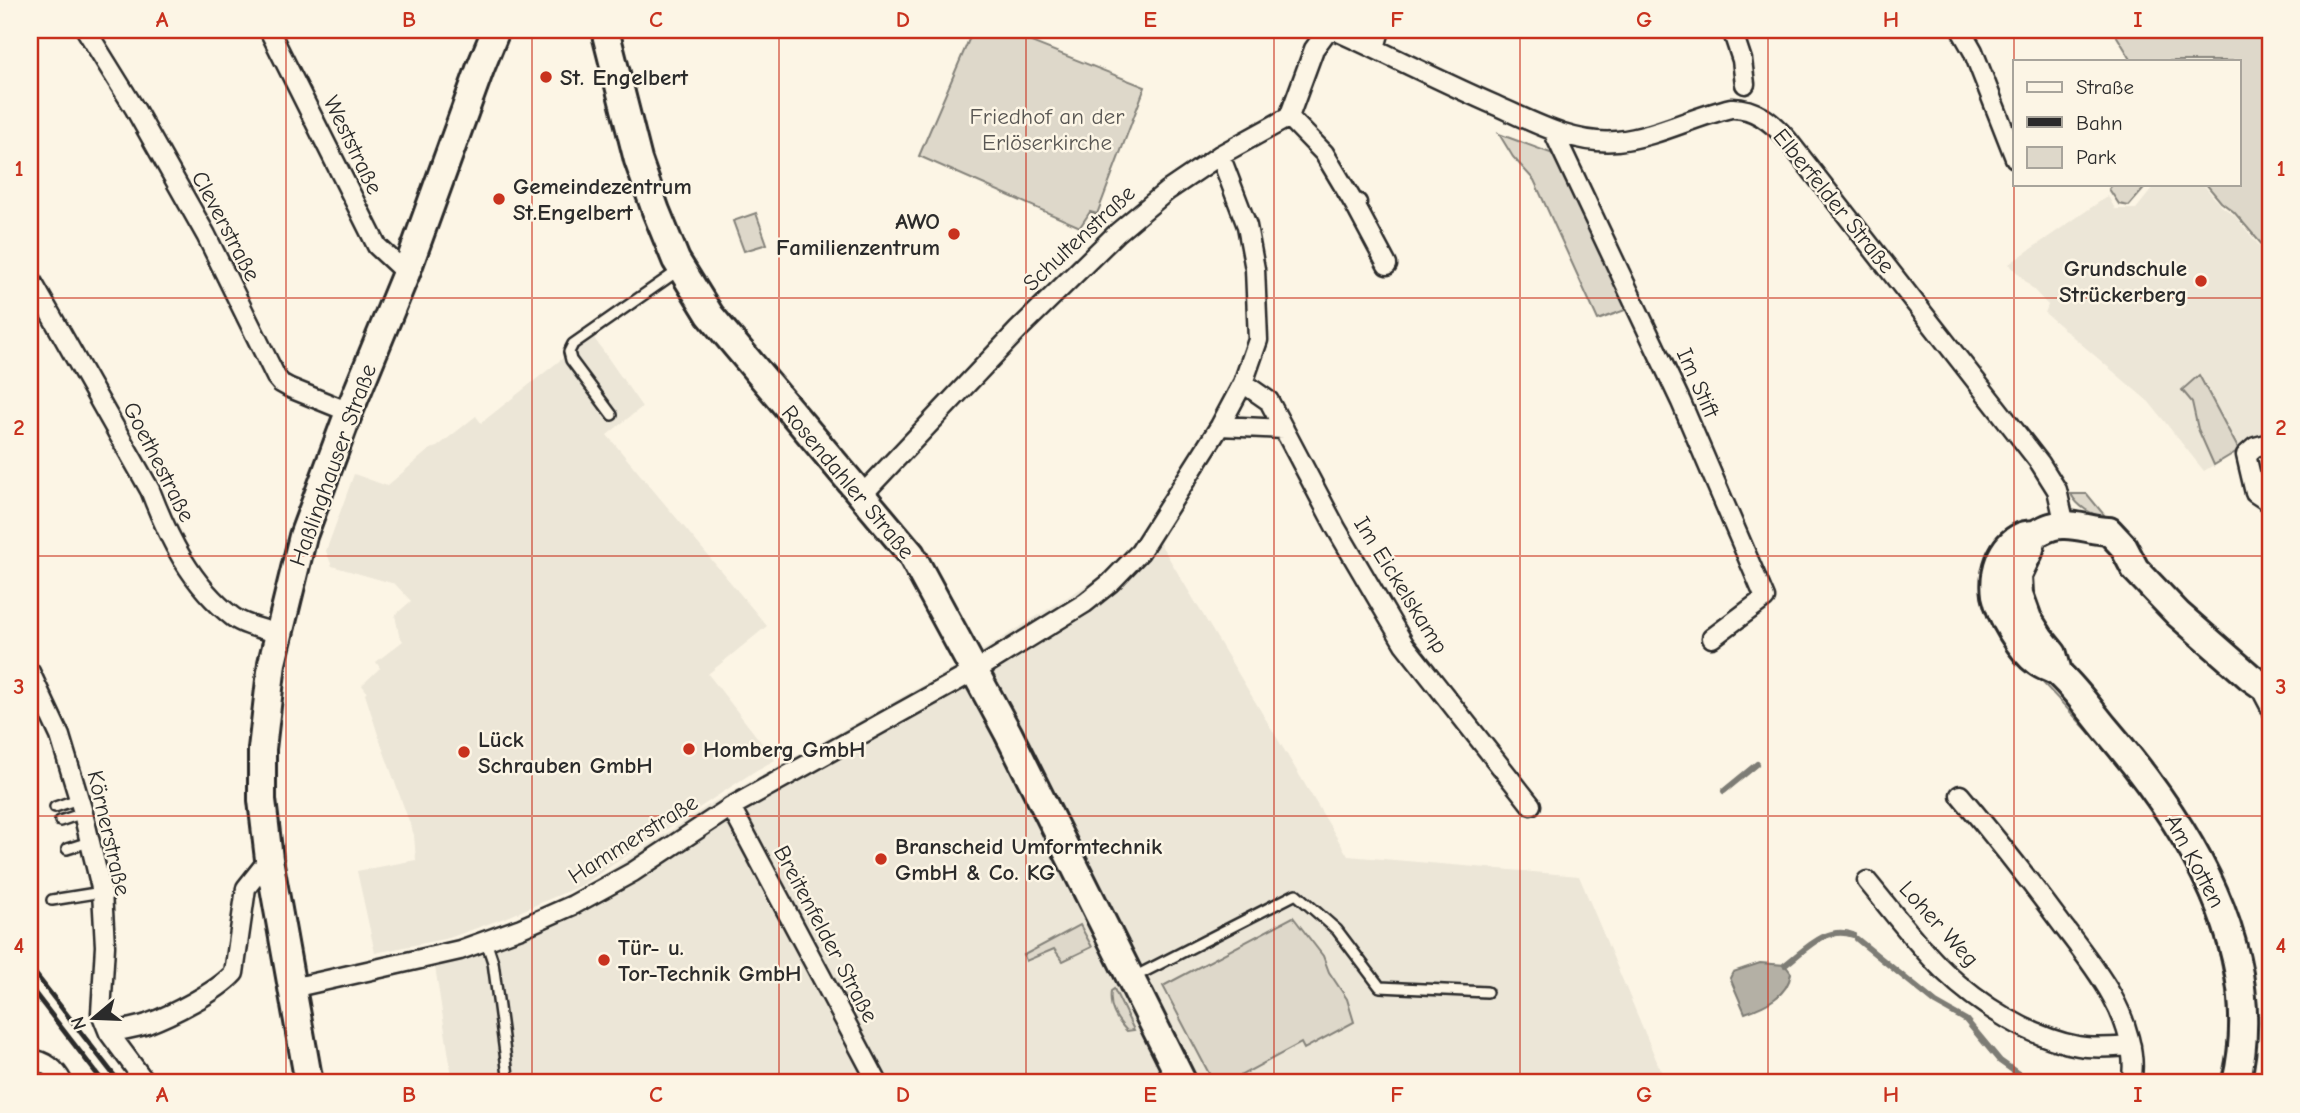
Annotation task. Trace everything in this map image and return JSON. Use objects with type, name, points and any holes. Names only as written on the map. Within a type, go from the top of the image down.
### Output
[{"type":"main road","name":"Haßlinghauser Straße","points":[[309,1083],[268,859],[262,800],[261,748],[272,663],[303,536],[349,412],[406,273],[496,30]]},
{"type":"main road","name":"Rosendahler Straße","points":[[605,30],[638,160],[656,211],[682,269],[710,315],[911,554],[975,671],[1183,1083]]},
{"type":"main road","name":"Am Kotten","points":[[2236,1083],[2242,1055],[2244,1013],[2238,968],[2228,928],[2189,842],[2159,795],[2130,756],[2059,673],[2053,654],[2028,619],[2019,594],[2018,575],[2034,534],[2050,526],[2065,525],[2091,531],[2105,551],[2134,569],[2178,614],[2250,677],[2265,694]]},
{"type":"street","name":"Cleverstraße","points":[[86,30],[135,109],[206,236],[276,377],[290,388],[349,412]]},
{"type":"street","name":"Weststraße","points":[[269,30],[377,246],[406,273]]},
{"type":"street","points":[[1328,30],[1314,49],[1289,117],[1324,153],[1356,204],[1387,265]]},
{"type":"street","name":"Elberfelder Straße","points":[[1334,30],[1553,131],[1589,139],[1617,141],[1647,135],[1731,108],[1740,108],[1767,119],[1787,139],[2040,463],[2057,490],[2065,525]]},
{"type":"street","points":[[1375,48],[1380,30]]},
{"type":"street","points":[[1732,30],[1745,84]]},
{"type":"street","points":[[1961,30],[1973,51],[2013,153]]},
{"type":"street","name":"Schultenstraße","points":[[861,496],[1018,330],[1117,233],[1167,191],[1220,155],[1289,117]]},
{"type":"street","name":"Im Stift","points":[[1553,131],[1681,402],[1765,598],[1712,638]]},
{"type":"street","points":[[975,671],[1085,603],[1110,583],[1140,552],[1220,426],[1243,383],[1258,340],[1255,269],[1247,226],[1220,155]]},
{"type":"street","name":"Goethestraße","points":[[30,278],[150,490],[164,526],[184,563],[211,596],[234,618],[279,634]]},
{"type":"street","name":"Im Eickelskamp","points":[[1243,383],[1269,401],[1336,528],[1404,644],[1531,805]]},
{"type":"street","points":[[1220,426],[1284,429]]},
{"type":"street","points":[[2270,443],[2255,447],[2246,455],[2255,493],[2270,503]]},
{"type":"street","name":"Hammerstraße","points":[[292,988],[460,950],[531,924],[633,872],[731,807],[975,671]]},
{"type":"street","name":"Körnerstraße","points":[[32,680],[60,736],[102,892],[105,946],[101,1013],[109,1033],[146,1083]]},
{"type":"street","points":[[1960,795],[2008,852],[2112,996],[2131,1046],[2131,1083]]},
{"type":"street","name":"Breitenfelder Straße","points":[[731,807],[878,1083]]},
{"type":"street","points":[[109,1033],[147,1024],[226,982],[234,973],[246,888],[268,859]]},
{"type":"street","name":"Loher Weg","points":[[1867,881],[1943,970],[2017,1026],[2053,1041],[2081,1047],[2131,1046]]},
{"type":"street","points":[[32,1058],[56,1071],[63,1083]]},
{"type":"lane","points":[[612,415],[571,360],[569,352],[573,344],[682,269]]},
{"type":"lane","points":[[2265,694],[2270,716]]},
{"type":"lane","points":[[55,807],[80,806]]},
{"type":"lane","points":[[60,821],[80,806]]},
{"type":"lane","points":[[67,849],[89,842]]},
{"type":"lane","points":[[52,901],[102,892]]},
{"type":"lane","points":[[1131,979],[1296,894],[1337,930],[1380,987],[1486,992]]},
{"type":"lane","points":[[486,941],[493,962],[509,1083]]},
{"type":"shaded area","points":[[2154,186],[2205,186],[2220,205],[2234,215],[2262,249],[2270,291],[2270,433],[2204,471],[2149,402],[2045,313],[2048,305],[2009,264],[2108,196],[2115,209],[2136,209]]},
{"type":"shaded area","points":[[592,335],[642,407],[607,435],[767,626],[708,674],[775,760],[582,885],[510,916],[449,938],[375,953],[357,871],[416,860],[414,835],[380,741],[365,694],[367,692],[362,685],[380,668],[376,662],[403,641],[395,615],[411,601],[395,584],[332,566],[326,551],[354,474],[387,486],[430,449],[437,447],[476,416],[481,423]]},
{"type":"shaded area","points":[[1158,540],[1348,856],[1579,876],[1666,1083],[453,1083],[432,947],[534,912],[573,895],[712,803],[963,663]]},
{"type":"shaded area","points":[[1760,963],[1785,965],[1791,973],[1789,981],[1774,999],[1745,1013],[1730,978],[1733,972]]},
{"type":"green space","name":"Friedhof an der Erlöserkirche","points":[[973,30],[1001,30],[1145,87],[1097,214],[1090,212],[1080,227],[919,156]]},
{"type":"green space","points":[[2113,30],[2270,30],[2270,282],[2264,247],[2208,186],[2240,186],[2240,60],[2131,60]]},
{"type":"green space","points":[[1499,134],[1556,155],[1628,309],[1598,320],[1534,180],[1513,157]]},
{"type":"green space","points":[[2111,186],[2146,186],[2129,206],[2119,204],[2109,189]]},
{"type":"green space","points":[[756,213],[767,244],[744,251],[733,221]]},
{"type":"green space","points":[[2199,375],[2239,450],[2214,465],[2198,429],[2192,402],[2182,390]]},
{"type":"green space","points":[[2071,494],[2087,494],[2105,516],[2085,510]]},
{"type":"green space","points":[[2026,660],[2098,735],[2165,823],[2215,921],[2233,1008],[2224,1083],[2219,1083],[2227,1044],[2226,991],[2213,931],[2196,887],[2174,845],[2148,806],[2088,732],[2023,662]]},
{"type":"green space","points":[[1293,917],[1323,956],[1329,972],[1347,999],[1354,1022],[1304,1049],[1301,1043],[1227,1083],[1214,1083],[1163,986]]},
{"type":"green space","points":[[1080,925],[1092,947],[1063,961],[1054,949],[1026,961],[1024,955]]},
{"type":"green space","points":[[1114,989],[1134,1030],[1127,1031],[1114,1012],[1111,991]]},
{"type":"waterway","points":[[1724,791],[1757,764]]},
{"type":"waterway","points":[[1785,965],[1825,936],[1834,933],[1853,935]]},
{"type":"waterway","points":[[1857,939],[1936,1003],[1966,1020],[2000,1061],[2031,1083]]},
{"type":"railway","points":[[30,967],[120,1083]]},
{"type":"railway","points":[[30,987],[104,1083]]},
{"type":"place","name":"St. Engelbert","points":[[546,77]]},
{"type":"place","name":"Gemeindezentrum St.Engelbert","points":[[499,199]]},
{"type":"place","name":"AWO Familienzentrum","points":[[954,234]]},
{"type":"place","name":"Grundschule Strückerberg","points":[[2201,281]]},
{"type":"place","name":"Homberg GmbH","points":[[689,749]]},
{"type":"place","name":"Lück Schrauben GmbH","points":[[464,752]]},
{"type":"place","name":"Branscheid Umformtechnik GmbH & Co. KG","points":[[881,859]]},
{"type":"place","name":"Tür- u. Tor-Technik GmbH","points":[[604,960]]}]
